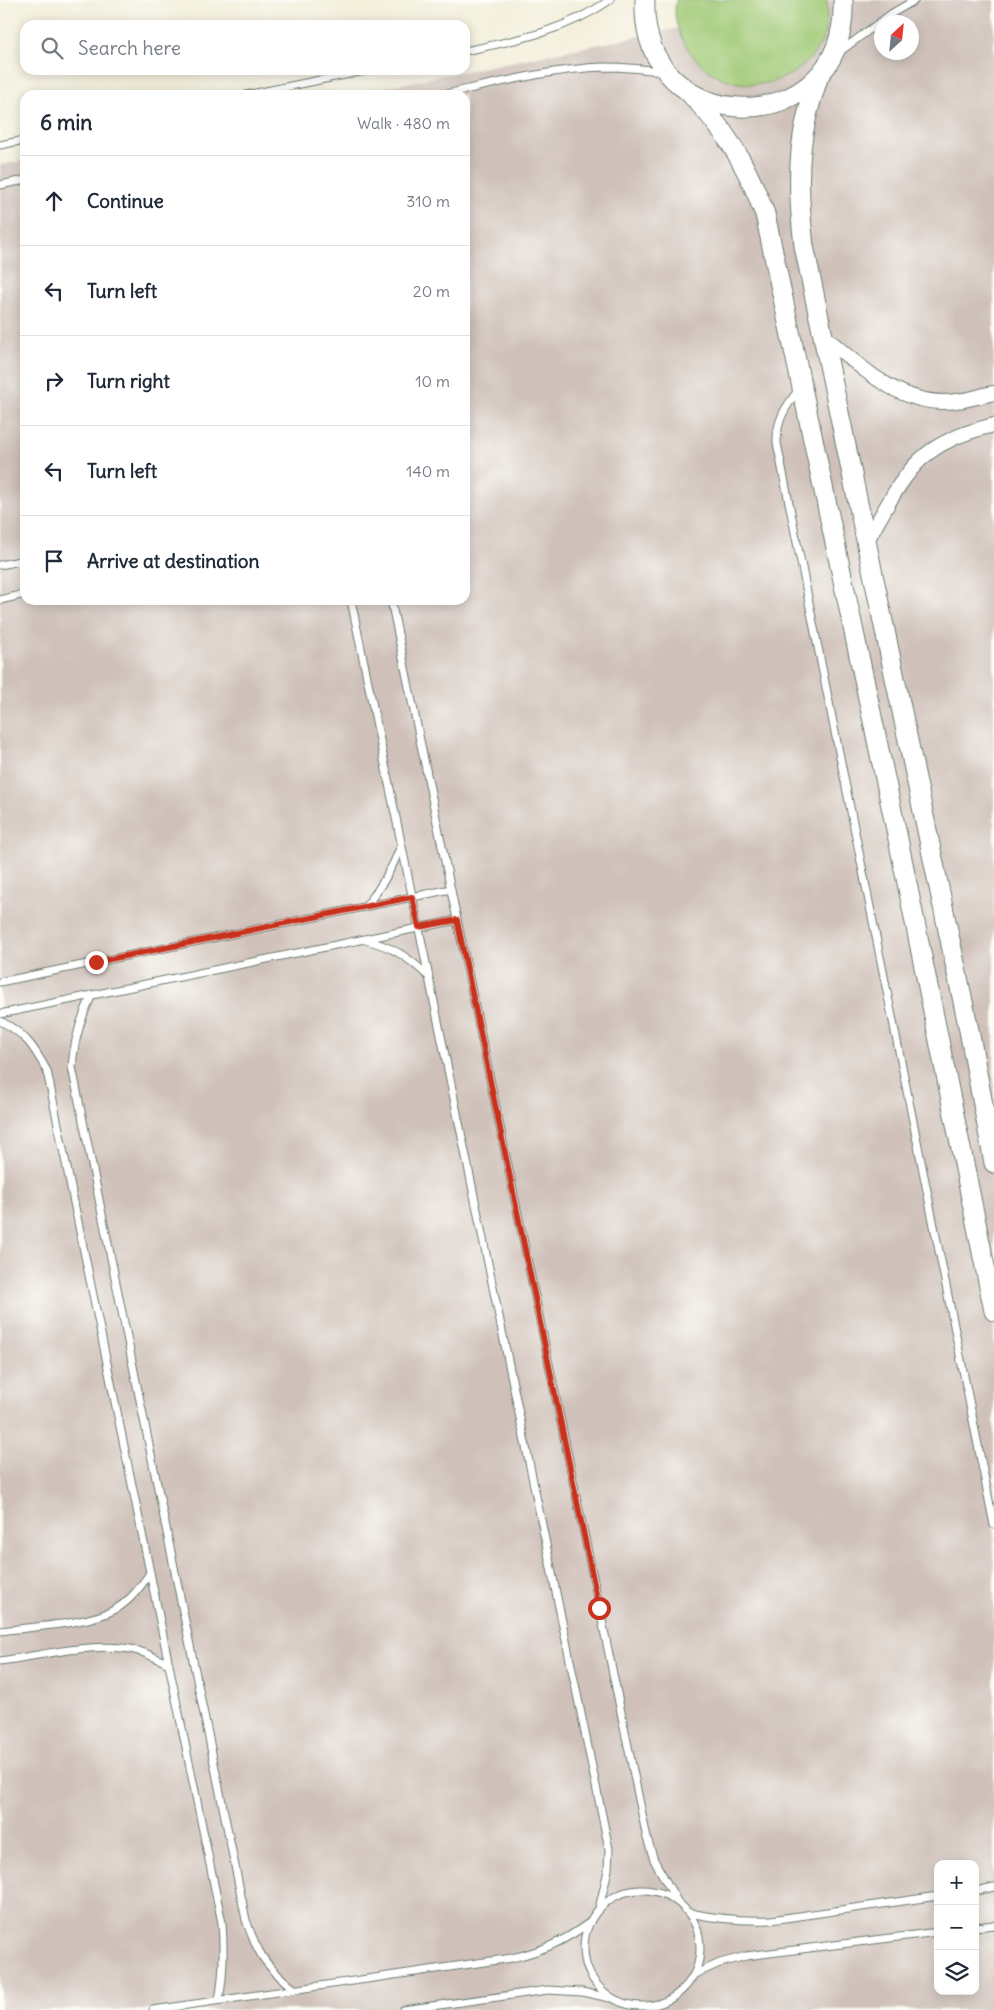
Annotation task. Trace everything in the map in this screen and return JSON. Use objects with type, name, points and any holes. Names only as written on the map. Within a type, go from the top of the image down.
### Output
[{"type":"street","points":[[644,0],[644,13],[650,42],[667,73],[701,99],[721,106],[743,109],[764,107],[785,100],[803,90],[820,75],[832,58],[840,38],[844,17],[843,0]]},
{"type":"street","points":[[820,75],[807,117],[800,160],[799,203],[804,246],[969,1030],[993,1155]]},
{"type":"street","points":[[684,87],[710,115],[733,145],[765,214],[898,839],[994,1311]]},
{"type":"street","points":[[773,251],[804,246]]},
{"type":"street","points":[[822,334],[873,377],[892,388],[912,396],[955,402],[994,393]]},
{"type":"street","points":[[866,542],[902,479],[916,462],[934,447],[954,436],[994,424]]},
{"type":"street","points":[[898,839],[927,832]]},
{"type":"lane","points":[[470,49],[528,38],[563,26],[610,0]]},
{"type":"lane","points":[[832,58],[891,14],[915,0]]},
{"type":"lane","points":[[466,90],[539,75],[603,67],[635,68],[667,73]]},
{"type":"lane","points":[[270,90],[344,75]]},
{"type":"lane","points":[[0,145],[20,141]]},
{"type":"lane","points":[[0,185],[20,181]]},
{"type":"lane","points":[[802,385],[782,413],[776,433],[777,443],[994,1525]]},
{"type":"lane","points":[[0,565],[20,561]]},
{"type":"lane","points":[[0,600],[20,595]]},
{"type":"lane","points":[[352,605],[609,1849],[607,1876],[599,1909]]},
{"type":"lane","points":[[392,605],[647,1838],[654,1860],[677,1901],[690,1914],[698,1929],[701,1947],[699,1964],[695,1974],[680,1993],[665,2002],[648,2006],[631,2006],[614,1999],[582,1992],[548,1990],[403,2010]]},
{"type":"lane","points":[[365,907],[393,868],[402,846]]},
{"type":"lane","points":[[0,982],[451,889]]},
{"type":"lane","points":[[0,1014],[457,920]]},
{"type":"lane","points":[[362,939],[387,946],[410,958],[428,976]]},
{"type":"lane","points":[[92,995],[80,1018],[74,1042],[72,1068],[246,1920],[256,1947],[272,1971],[294,1989]]},
{"type":"lane","points":[[0,1021],[15,1028],[34,1047],[47,1071],[222,1923],[223,1975],[219,2000]]},
{"type":"lane","points":[[0,1631],[95,1618],[117,1608],[136,1593],[150,1573]]},
{"type":"lane","points":[[0,1661],[98,1647],[147,1653],[169,1664]]},
{"type":"lane","points":[[979,1890],[994,1887]]},
{"type":"lane","points":[[153,2010],[512,1958],[540,1952],[566,1940],[589,1923],[599,1909],[622,1893],[636,1890],[651,1890],[677,1901]]},
{"type":"lane","points":[[690,1914],[734,1920],[770,1920],[934,1897]]},
{"type":"lane","points":[[589,1923],[584,1940],[587,1966],[600,1989],[614,1999]]},
{"type":"lane","points":[[979,1927],[994,1925]]},
{"type":"lane","points":[[695,1974],[720,1963],[746,1956],[934,1932]]},
{"type":"shaded area","points":[[736,0],[994,0],[994,2010],[0,2010],[0,165],[20,161],[20,605],[470,605],[470,90],[371,90],[445,75],[470,75],[470,70],[739,16]]},
{"type":"green space","points":[[676,0],[827,0],[826,29],[820,45],[806,62],[790,75],[771,82],[752,84],[732,82],[714,74],[698,61],[685,44],[676,23]]},
{"type":"route","points":[[96,962],[412,897],[419,927],[457,920],[599,1608]]}]
